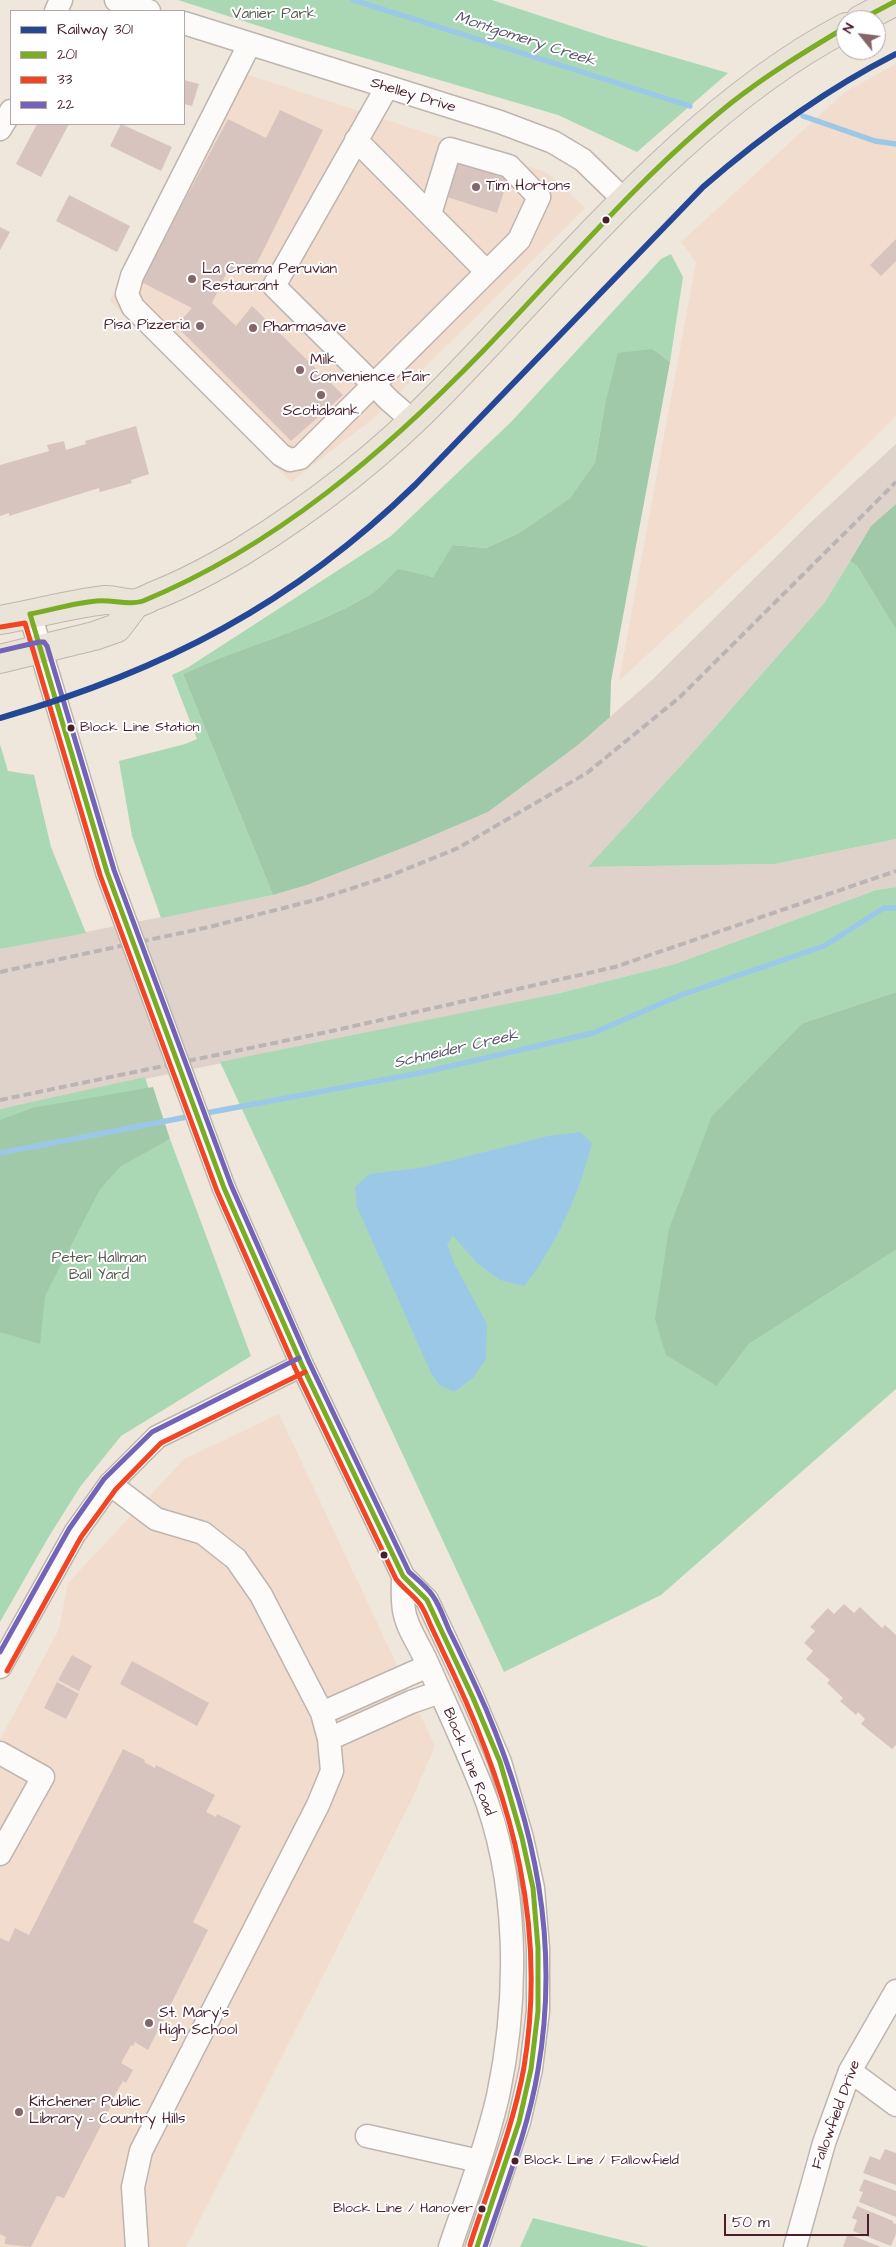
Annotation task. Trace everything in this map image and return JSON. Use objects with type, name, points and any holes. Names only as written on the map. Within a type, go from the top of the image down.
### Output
[{"type":"main road","points":[[879,10],[896,1]]},
{"type":"main road","points":[[0,620],[107,600],[136,603],[185,583],[260,540],[317,502],[353,474],[413,421],[625,201],[702,128],[816,43],[836,32]]},
{"type":"main road","points":[[0,659],[94,636],[117,628],[136,603]]},
{"type":"street","points":[[116,0],[146,10]]},
{"type":"street","name":"Shelley Drive","points":[[185,23],[500,122],[553,142],[582,160],[625,201]]},
{"type":"street","points":[[249,44],[132,276],[127,294],[133,307],[281,455],[290,460],[300,458],[374,385],[519,240],[539,198],[508,166],[450,149],[430,214]]},
{"type":"street","points":[[387,87],[274,286],[413,421]]},
{"type":"street","points":[[0,129],[10,113]]},
{"type":"street","points":[[356,140],[487,272]]},
{"type":"street","name":"Block Line Road","points":[[30,614],[107,872],[224,1188],[302,1365],[403,1576],[427,1600],[473,1698],[500,1762],[522,1838],[533,1888],[538,1948],[538,2002],[531,2069],[519,2122],[477,2247]]},
{"type":"street","points":[[0,1667],[75,1533],[110,1484],[157,1437],[302,1365]]},
{"type":"street","points":[[110,1484],[156,1519],[203,1533],[236,1558],[261,1595],[322,1713],[329,1739],[332,1771],[318,1805],[141,2151],[133,2188],[138,2247]]},
{"type":"street","name":"Block Line Road","points":[[403,1576],[404,1611],[482,1788],[498,1843],[508,1896],[511,1938],[513,1979],[508,2040],[498,2096],[479,2161],[450,2247]]},
{"type":"street","points":[[322,1713],[428,1666]]},
{"type":"street","points":[[329,1739],[411,1702],[440,1692]]},
{"type":"street","points":[[0,1753],[43,1777],[0,1854]]},
{"type":"street","name":"Fallowfield Drive","points":[[795,2247],[824,2144],[850,2071],[896,1991]]},
{"type":"street","points":[[850,2071],[896,2105]]},
{"type":"street","points":[[367,2136],[479,2161]]},
{"type":"shaded area","points":[[896,64],[896,416],[778,533],[619,681],[696,262],[681,242],[845,92]]},
{"type":"shaded area","points":[[224,67],[543,171],[556,180],[585,208],[375,417],[291,482],[110,301]]},
{"type":"shaded area","points":[[896,444],[896,504],[871,526],[824,603],[589,867],[775,864],[896,839],[896,887],[876,890],[675,964],[560,993],[0,1109],[0,949],[273,895],[307,885],[413,844],[488,812],[578,745],[652,680],[811,522]]},
{"type":"shaded area","name":"St. Mary's High School","points":[[279,1414],[435,1746],[412,1799],[186,2247],[0,2247],[0,1740],[59,1629],[68,1583],[184,1459]]},
{"type":"green space","name":"Vanier Park","points":[[178,0],[492,0],[605,37],[728,73],[637,152],[558,115],[290,36]]},
{"type":"green space","points":[[671,254],[683,277],[670,362],[653,349],[605,404],[595,462],[570,498],[519,533],[486,548],[454,545],[433,577],[398,570],[379,588],[344,609],[183,674],[273,895],[161,918],[132,836],[119,761],[185,744],[197,739],[172,675],[187,668],[391,536],[511,422],[661,259]]},
{"type":"green space","points":[[653,349],[670,362],[611,681],[610,717],[578,745],[488,812],[413,844],[307,885],[273,895],[183,674],[344,609],[375,591],[398,569],[433,577],[453,545],[486,548],[519,533],[570,498],[595,462],[605,404],[618,353]]},
{"type":"green space","points":[[896,504],[896,630],[857,566],[850,561],[871,526]]},
{"type":"green space","points":[[850,561],[857,566],[896,630],[896,839],[775,864],[588,867],[696,749],[824,603]]},
{"type":"green space","points":[[0,744],[8,771],[34,775],[51,847],[86,933],[0,949]]},
{"type":"green space","points":[[896,887],[896,992],[803,1023],[717,1386],[749,1344],[896,1250],[896,1389],[661,1595],[504,1672],[220,1062],[560,993],[675,964],[876,890]]},
{"type":"green space","points":[[896,992],[896,1250],[749,1344],[717,1386],[666,1355],[655,1319],[669,1229],[712,1116],[803,1023]]},
{"type":"green space","name":"Peter Hallman Ball Yard","points":[[145,1077],[165,1142],[170,1139],[251,1356],[121,1436],[80,1487],[48,1538],[0,1622],[0,1109]]},
{"type":"green space","points":[[153,1087],[170,1139],[121,1166],[100,1189],[45,1296],[40,1344],[0,1332],[0,1120],[32,1108]]},
{"type":"green space","points":[[533,2218],[649,2247],[520,2247]]},
{"type":"water","points":[[580,1132],[592,1143],[581,1180],[566,1218],[536,1271],[524,1286],[500,1280],[478,1264],[453,1236],[447,1244],[454,1263],[487,1324],[486,1359],[473,1378],[454,1392],[439,1385],[431,1373],[357,1207],[355,1187],[369,1174],[425,1167],[548,1136]]},
{"type":"building","points":[[185,80],[199,84],[192,106],[185,104]]},
{"type":"building","points":[[280,110],[323,130],[257,263],[226,274],[212,303],[236,326],[252,306],[343,395],[291,441],[176,326],[192,308],[141,282],[228,119],[266,138]]},
{"type":"building","points":[[36,125],[68,125],[41,177],[16,164]]},
{"type":"building","points":[[120,125],[123,125],[172,147],[161,171],[110,146]]},
{"type":"building","name":"Tim Hortons","points":[[456,162],[508,179],[497,213],[444,196]]},
{"type":"building","points":[[69,195],[130,226],[117,252],[56,221]]},
{"type":"building","points":[[0,227],[10,232],[0,250]]},
{"type":"building","points":[[896,239],[896,261],[881,276],[870,265]]},
{"type":"building","points":[[136,426],[149,474],[131,480],[132,483],[100,492],[99,488],[9,516],[9,513],[0,516],[0,465],[49,451],[47,445],[64,441],[66,450],[86,444],[85,441]]},
{"type":"building","points":[[844,1604],[854,1613],[860,1607],[882,1628],[885,1625],[896,1635],[896,1745],[892,1749],[861,1724],[865,1719],[858,1712],[856,1715],[840,1701],[843,1698],[827,1683],[830,1680],[806,1659],[813,1651],[804,1643],[815,1631],[810,1627],[828,1608],[834,1614]]},
{"type":"building","points":[[72,1655],[92,1666],[79,1691],[58,1680]]},
{"type":"building","points":[[132,1661],[209,1703],[197,1726],[120,1684]]},
{"type":"building","points":[[57,1682],[79,1694],[66,1719],[44,1708]]},
{"type":"building","points":[[123,1749],[145,1760],[144,1762],[155,1768],[156,1765],[215,1795],[206,1812],[216,1817],[217,1814],[241,1826],[193,1922],[208,1930],[148,2050],[135,2042],[133,2046],[131,2045],[121,2063],[133,2070],[126,2083],[123,2081],[112,2100],[103,2095],[100,2101],[111,2106],[64,2198],[57,2196],[31,2247],[4,2244],[6,2237],[0,2234],[0,1938],[9,1942],[15,1928],[29,1935]]},
{"type":"building","points":[[885,2149],[896,2153],[896,2185],[863,2173],[870,2156],[880,2160]]},
{"type":"building","points":[[864,2179],[896,2191],[896,2217],[859,2202],[863,2192],[859,2191]]},
{"type":"building","points":[[857,2206],[896,2224],[896,2234],[891,2246],[853,2231],[857,2220],[852,2218]]},
{"type":"building","points":[[848,2234],[881,2247],[845,2247],[843,2246]]},
{"type":"waterway","name":"Montgomery Creek","points":[[353,0],[690,106]]},
{"type":"waterway","name":"Montgomery Creek","points":[[803,116],[875,141],[896,144]]},
{"type":"waterway","name":"Schneider Creek","points":[[201,1114],[425,1072],[593,1033],[681,995],[824,946],[884,908],[896,908]]},
{"type":"waterway","name":"Schneider Creek","points":[[0,1153],[192,1116]]},
{"type":"railway","points":[[0,972],[209,927],[319,899],[389,876],[458,848],[587,773],[680,697],[896,482]]},
{"type":"railway","points":[[0,1100],[332,1031],[615,967],[896,871]]},
{"type":"rail line","name":"301","points":[[0,718],[60,699],[171,655],[273,599],[322,565],[369,527],[415,485],[703,187],[748,149],[795,115],[844,83],[896,54]]},
{"type":"transit line","name":"201","points":[[879,10],[896,1]]},
{"type":"transit line","name":"201","points":[[477,2247],[519,2122],[531,2069],[538,2011],[538,1948],[533,1888],[522,1838],[500,1762],[473,1698],[427,1600],[403,1576],[302,1365],[224,1188],[107,872],[30,614],[96,601],[132,603],[143,601],[192,579],[238,553],[283,524],[368,460],[408,425],[484,350],[634,191],[698,131],[759,82],[836,33]]},
{"type":"transit line","name":"33","points":[[1,627],[25,623],[100,875],[217,1191],[295,1368],[396,1579],[421,1606],[454,1675],[493,1770],[508,1818],[520,1866],[528,1915],[531,1965],[530,2015],[524,2067],[514,2112],[470,2245]]},
{"type":"transit line","name":"22","points":[[0,651],[39,642],[44,642],[47,646],[114,870],[231,1185],[309,1362],[409,1572],[428,1589],[440,1608],[486,1709],[518,1797],[530,1841],[539,1886],[546,1976],[544,2023],[534,2093],[515,2160],[485,2247]]},
{"type":"transit line","name":"22","points":[[0,1652],[69,1529],[104,1479],[152,1432],[299,1358]]},
{"type":"transit line","name":"33","points":[[7,1671],[81,1537],[116,1489],[161,1443],[305,1372]]},
{"type":"place","name":"Tim Hortons","points":[[476,187]]},
{"type":"place","name":"La Crema Peruvian Restaurant","points":[[192,279]]},
{"type":"place","name":"Pisa Pizzeria","points":[[200,326]]},
{"type":"place","name":"Pharmasave","points":[[253,328]]},
{"type":"place","name":"Milk Convenience Fair","points":[[300,370]]},
{"type":"place","name":"Scotiabank","points":[[321,395]]},
{"type":"place","name":"Block Line Station","points":[[71,728]]},
{"type":"place","name":"St. Mary's High School","points":[[149,2023]]},
{"type":"place","name":"Kitchener Public Library - Country Hills","points":[[19,2112]]},
{"type":"place","name":"Block Line / Fallowfield","points":[[515,2161]]},
{"type":"place","name":"Block Line / Hanover","points":[[482,2209]]}]
